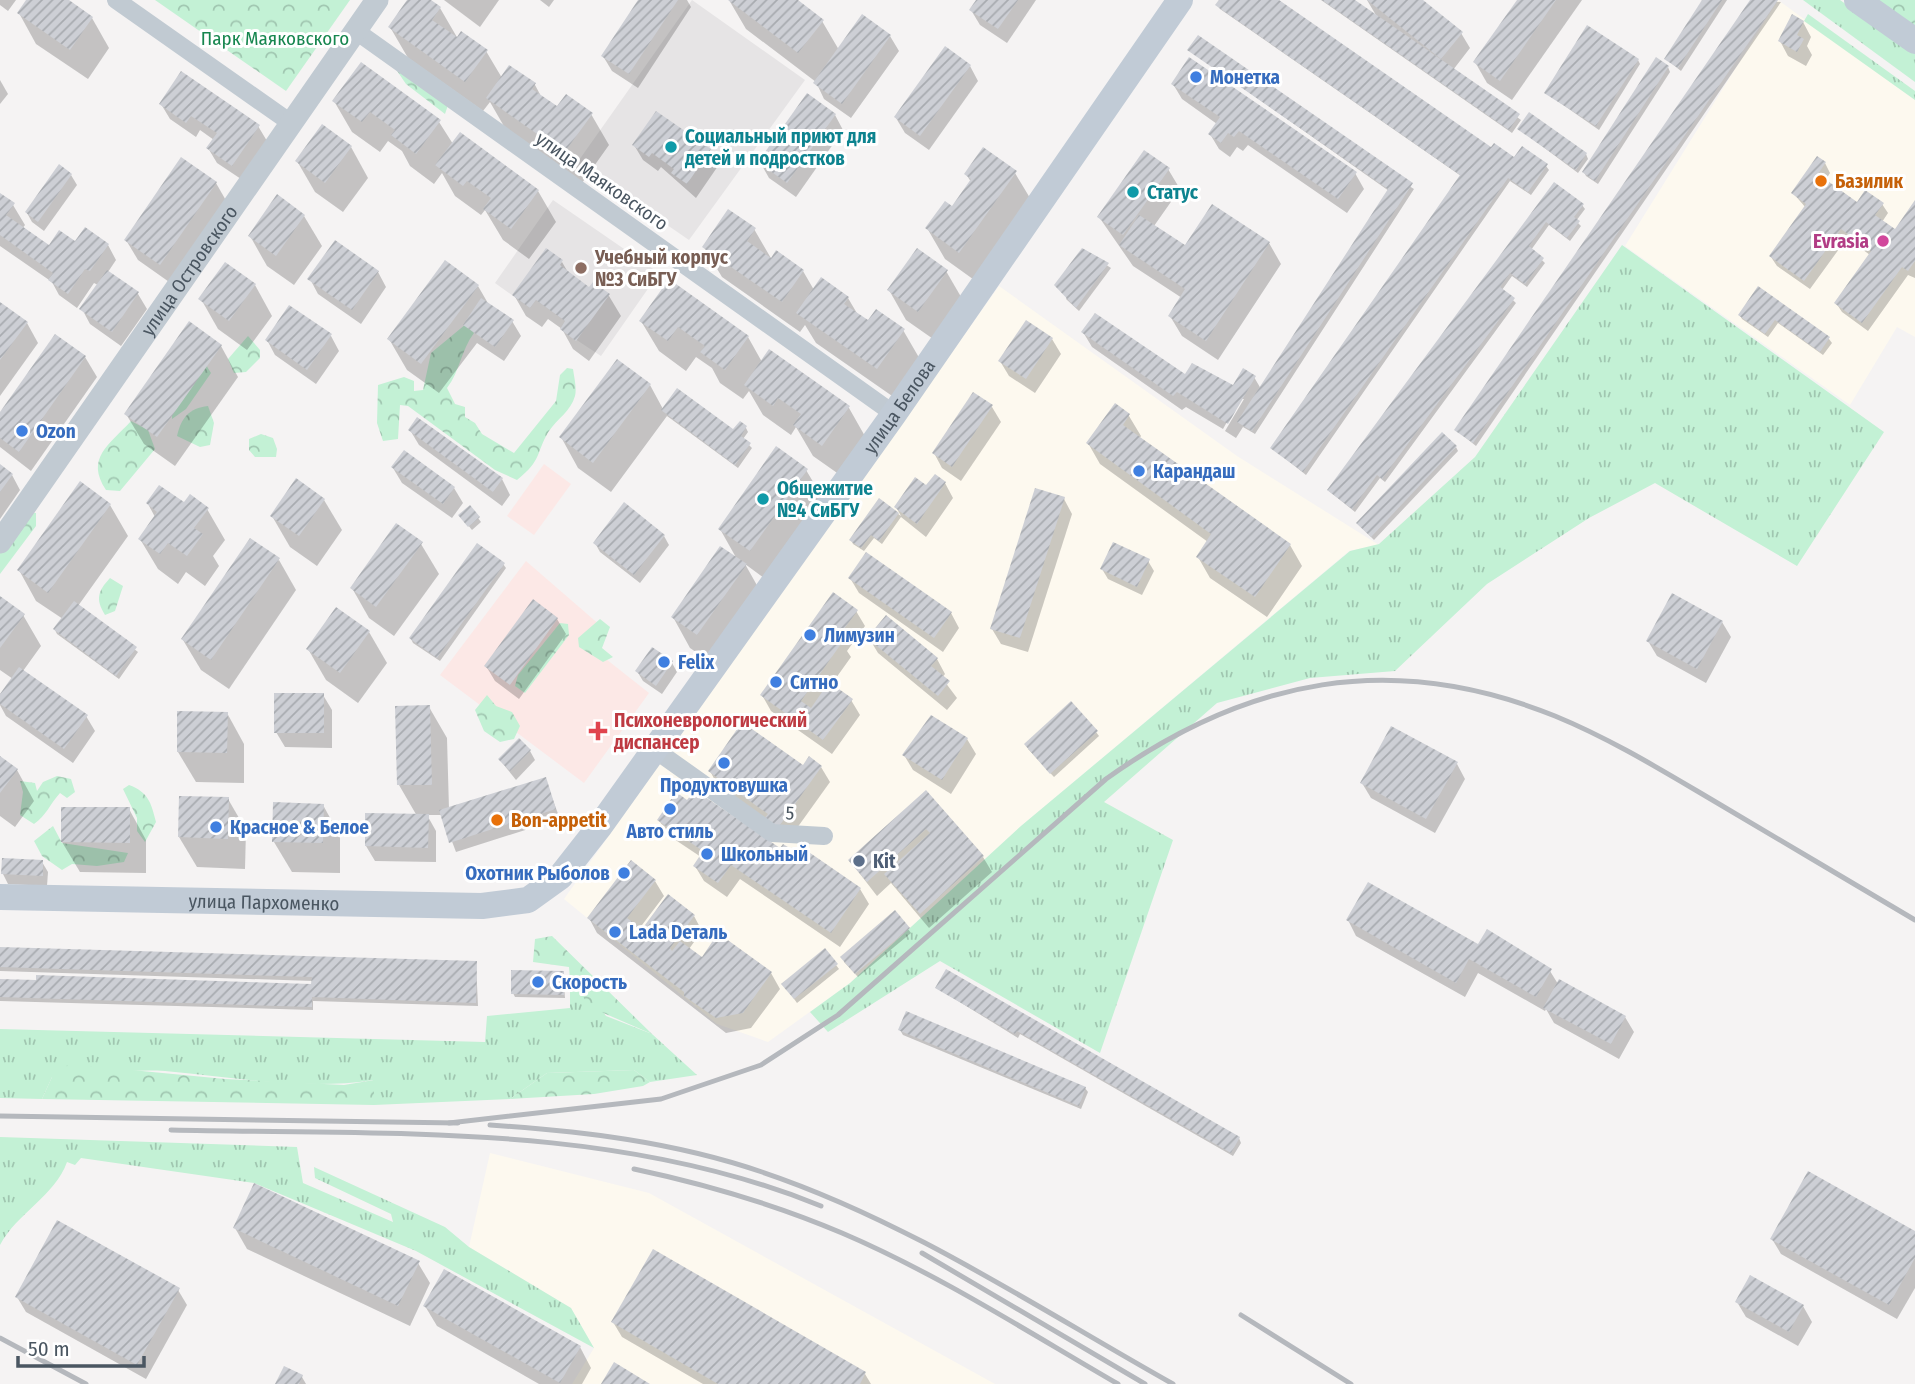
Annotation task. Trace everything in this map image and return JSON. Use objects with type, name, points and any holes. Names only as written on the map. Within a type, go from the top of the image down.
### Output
[{"type":"main road","name":"улица Белова","points":[[528,900],[560,877],[654,749],[894,414],[1180,0]]},
{"type":"main road","points":[[1857,0],[1915,41]]},
{"type":"main road","name":"улица Пархоменко","points":[[0,897],[482,906],[528,900]]},
{"type":"street","points":[[116,0],[291,123]]},
{"type":"street","name":"улица Островского","points":[[0,542],[377,0]]},
{"type":"street","name":"улица Маяковского","points":[[356,31],[894,414]]},
{"type":"street","name":"5","points":[[654,749],[772,833],[824,836]]},
{"type":"shaded area","points":[[692,0],[805,80],[689,240],[577,163]]},
{"type":"shaded area","points":[[1778,0],[1915,100],[1915,337],[1897,327],[1850,405],[1625,246]]},
{"type":"shaded area","points":[[553,200],[659,273],[601,356],[560,329],[565,321],[536,300],[530,308],[495,283]]},
{"type":"shaded area","points":[[999,286],[1237,456],[1379,545],[1349,551],[1021,826],[850,983],[768,1042],[717,1024],[564,899]]},
{"type":"shaded area","points":[[544,464],[571,484],[534,535],[507,516]]},
{"type":"shaded area","points":[[526,561],[601,626],[587,644],[649,693],[584,783],[440,675]]},
{"type":"shaded area","points":[[490,1153],[649,1193],[995,1384],[572,1384],[594,1348],[571,1308],[469,1247]]},
{"type":"green space","name":"Парк Маяковского","points":[[155,0],[350,0],[286,91]]},
{"type":"green space","points":[[1803,0],[1840,0],[1915,53],[1915,82]]},
{"type":"green space","points":[[1877,0],[1915,0],[1915,26]]},
{"type":"green space","points":[[1808,14],[1915,91],[1915,100],[1804,21]]},
{"type":"green space","points":[[391,62],[449,102],[445,114],[406,84]]},
{"type":"green space","points":[[1622,245],[1884,432],[1797,566],[1655,483],[1589,518],[1487,584],[1395,671],[1310,678],[1217,703],[1104,802],[1173,840],[1100,1053],[940,961],[828,1032],[810,1012],[850,983],[1021,826],[1350,551],[1379,544],[1475,457]]},
{"type":"green space","points":[[466,324],[474,333],[447,388],[455,404],[465,407],[465,417],[475,423],[482,434],[514,453],[556,401],[560,375],[567,368],[573,369],[576,390],[573,401],[549,431],[535,461],[517,480],[495,470],[408,406],[400,405],[398,439],[383,441],[377,423],[378,385],[404,377],[414,381],[414,391],[423,390],[431,353]]},
{"type":"green space","points":[[248,336],[260,350],[260,358],[246,372],[234,373],[228,359]]},
{"type":"green space","points":[[206,365],[211,373],[186,409],[172,419],[172,411]]},
{"type":"green space","points":[[208,406],[214,423],[210,445],[200,447],[177,436],[187,415]]},
{"type":"green space","points":[[131,421],[148,430],[155,449],[120,491],[106,490],[100,479],[99,460],[102,452]]},
{"type":"green space","points":[[261,434],[273,438],[277,449],[276,457],[255,457],[249,450],[249,439]]},
{"type":"green space","points":[[28,512],[36,513],[36,526],[0,574],[0,547]]},
{"type":"green space","points":[[110,578],[123,586],[115,611],[105,615],[99,595]]},
{"type":"green space","points":[[600,619],[610,627],[602,648],[613,657],[603,662],[579,647],[578,638]]},
{"type":"green space","points":[[560,623],[568,624],[569,635],[525,693],[515,686],[518,675]]},
{"type":"green space","points":[[487,695],[496,706],[512,712],[520,726],[514,739],[500,742],[484,731],[475,710]]},
{"type":"green space","points":[[57,776],[71,779],[75,792],[67,798],[60,793],[34,824],[20,815],[23,792],[20,781],[35,783],[37,791],[43,782]]},
{"type":"green space","points":[[129,785],[145,795],[156,822],[145,842],[137,831],[137,818],[123,789]]},
{"type":"green space","points":[[53,826],[62,843],[128,853],[124,862],[97,866],[72,864],[62,870],[42,856],[34,841]]},
{"type":"green space","points":[[552,936],[652,1034],[585,1005],[581,980],[570,981],[569,967],[533,962],[535,939]]},
{"type":"green space","points":[[581,980],[606,1016],[652,1034],[697,1075],[650,1082],[634,1070],[547,1073],[510,1099],[374,1105],[373,1080],[295,1084],[165,1071],[137,1071],[52,1077],[42,1099],[0,1098],[0,1029],[485,1042],[487,1016],[570,1008],[570,981]]},
{"type":"green space","points":[[69,1064],[225,1079],[344,1085],[374,1080],[374,1105],[42,1099],[52,1077]]},
{"type":"green space","points":[[634,1070],[650,1082],[643,1086],[594,1094],[510,1099],[547,1073]]},
{"type":"green space","points":[[0,1137],[297,1147],[303,1183],[393,1222],[391,1214],[315,1178],[314,1167],[445,1227],[469,1247],[571,1308],[594,1348],[416,1251],[254,1183],[81,1158],[75,1165],[67,1162],[54,1185],[16,1223],[0,1245]]},
{"type":"building","points":[[26,0],[69,0],[93,17],[70,50],[17,13]]},
{"type":"building","points":[[407,0],[431,0],[441,7],[432,20],[457,37],[461,31],[488,50],[465,82],[388,27]]},
{"type":"building","points":[[638,0],[678,0],[629,74],[601,56]]},
{"type":"building","points":[[728,0],[798,0],[824,20],[798,53]]},
{"type":"building","points":[[976,0],[1018,0],[998,29],[969,10]]},
{"type":"building","points":[[1219,0],[1279,0],[1491,147],[1494,143],[1514,157],[1522,146],[1548,164],[1528,192],[1508,178],[1303,472],[1270,448],[1460,175],[1215,5]]},
{"type":"building","points":[[1322,0],[1355,0],[1520,114],[1509,130]]},
{"type":"building","points":[[1367,0],[1423,0],[1463,32],[1441,59]]},
{"type":"building","points":[[1517,0],[1556,0],[1500,81],[1473,62]]},
{"type":"building","points":[[1702,0],[1722,0],[1678,68],[1664,59]]},
{"type":"building","points":[[1750,0],[1778,0],[1473,443],[1454,430]]},
{"type":"building","points":[[862,14],[891,35],[842,104],[813,83]]},
{"type":"building","points":[[1792,14],[1804,21],[1797,35],[1804,39],[1797,52],[1778,41]]},
{"type":"building","points":[[1587,25],[1639,59],[1596,126],[1544,93]]},
{"type":"building","points":[[1198,35],[1413,183],[1252,431],[1237,422],[1388,189],[1187,50]]},
{"type":"building","points":[[945,46],[971,65],[920,136],[894,117]]},
{"type":"building","points":[[1189,57],[1357,172],[1338,199],[1239,131],[1234,137],[1228,133],[1221,143],[1208,134],[1220,117],[1171,84]]},
{"type":"building","points":[[1656,57],[1669,66],[1595,181],[1582,172]]},
{"type":"building","points":[[361,62],[441,120],[416,154],[391,135],[395,130],[370,112],[362,122],[332,101]]},
{"type":"building","points":[[509,65],[536,83],[532,89],[557,106],[566,94],[593,113],[564,153],[486,98]]},
{"type":"building","points":[[181,71],[260,125],[232,166],[206,148],[217,133],[191,116],[186,123],[159,104]]},
{"type":"building","points":[[807,93],[836,114],[787,183],[758,162]]},
{"type":"building","name":"Социальный приют для детей и подростков","points":[[656,111],[711,149],[687,184],[671,173],[674,169],[652,153],[649,157],[632,145]]},
{"type":"building","points":[[1529,112],[1587,153],[1576,170],[1517,129]]},
{"type":"building","points":[[322,124],[352,146],[325,183],[295,161]]},
{"type":"building","points":[[460,132],[539,190],[511,229],[483,209],[491,198],[467,181],[463,186],[435,165]]},
{"type":"building","points":[[983,147],[1017,171],[959,253],[925,228],[945,201],[952,206],[971,179],[964,174]]},
{"type":"building","name":"Статус","points":[[1144,150],[1170,168],[1123,235],[1097,217]]},
{"type":"building","points":[[1817,156],[1826,162],[1818,174],[1857,202],[1865,190],[1884,203],[1875,215],[1895,229],[1915,200],[1915,261],[1908,271],[1902,267],[1862,323],[1834,303],[1871,251],[1841,229],[1804,281],[1769,256],[1806,204],[1791,193]]},
{"type":"building","points":[[181,157],[217,182],[160,265],[124,240]]},
{"type":"building","points":[[59,164],[72,174],[38,222],[25,212]]},
{"type":"building","points":[[1554,182],[1584,204],[1574,217],[1580,221],[1567,238],[1546,222],[1529,246],[1544,258],[1525,284],[1510,273],[1500,287],[1515,298],[1382,479],[1377,475],[1352,509],[1327,490]]},
{"type":"building","points":[[0,193],[15,203],[6,215],[49,245],[59,230],[75,241],[85,227],[109,244],[90,271],[85,269],[68,294],[48,280],[53,273],[0,235]]},
{"type":"building","points":[[277,194],[305,215],[276,256],[248,236]]},
{"type":"building","points":[[1212,204],[1270,242],[1206,341],[1168,316],[1185,289],[1119,245],[1139,215],[1185,245]]},
{"type":"building","points":[[728,209],[756,228],[747,241],[771,258],[776,250],[804,270],[782,302],[702,247]]},
{"type":"building","points":[[335,240],[379,271],[352,310],[307,279]]},
{"type":"building","points":[[546,248],[563,260],[560,265],[589,287],[593,282],[610,294],[576,341],[560,329],[565,321],[536,300],[530,308],[512,295]]},
{"type":"building","points":[[917,248],[948,270],[918,312],[887,290]]},
{"type":"building","points":[[1082,248],[1109,263],[1076,308],[1054,285]]},
{"type":"building","points":[[445,260],[479,285],[421,364],[387,339]]},
{"type":"building","points":[[225,262],[256,284],[229,321],[198,299]]},
{"type":"building","points":[[107,270],[139,292],[112,332],[79,309]]},
{"type":"building","points":[[821,277],[849,297],[844,304],[868,320],[876,309],[905,329],[877,369],[796,313]]},
{"type":"building","points":[[669,279],[749,336],[725,370],[700,352],[705,346],[678,327],[668,341],[639,321]]},
{"type":"building","points":[[1758,286],[1830,337],[1820,352],[1775,320],[1765,334],[1738,315]]},
{"type":"building","points":[[481,298],[514,320],[495,347],[463,325]]},
{"type":"building","points":[[0,302],[28,322],[0,360]]},
{"type":"building","points":[[289,305],[332,334],[307,370],[265,340]]},
{"type":"building","points":[[1095,313],[1185,374],[1192,363],[1233,385],[1243,368],[1256,376],[1228,424],[1177,392],[1173,396],[1081,332]]},
{"type":"building","points":[[1026,320],[1053,338],[1026,379],[998,361]]},
{"type":"building","points":[[189,321],[222,345],[157,437],[124,414]]},
{"type":"building","points":[[55,334],[86,356],[19,452],[0,438],[0,412]]},
{"type":"building","points":[[769,349],[850,406],[822,446],[793,425],[801,414],[778,398],[773,406],[744,385]]},
{"type":"building","points":[[617,359],[651,384],[593,463],[559,437]]},
{"type":"building","points":[[677,388],[733,429],[740,421],[747,426],[741,436],[751,443],[735,465],[661,410]]},
{"type":"building","points":[[973,392],[993,405],[952,467],[932,453]]},
{"type":"building","points":[[1115,403],[1130,414],[1123,425],[1291,544],[1255,597],[1196,557],[1211,534],[1086,443]]},
{"type":"building","points":[[417,417],[503,478],[493,492],[408,430]]},
{"type":"building","points":[[1442,432],[1457,446],[1371,537],[1356,523]]},
{"type":"building","name":"Общежитие №4 СиБГУ","points":[[776,446],[808,469],[750,551],[718,529]]},
{"type":"building","points":[[404,450],[455,487],[443,504],[391,467]]},
{"type":"building","points":[[0,464],[13,474],[0,492]]},
{"type":"building","points":[[935,474],[946,482],[917,524],[894,507],[915,477],[926,485]]},
{"type":"building","points":[[296,478],[325,499],[299,536],[270,516]]},
{"type":"building","points":[[80,481],[111,504],[48,593],[17,570]]},
{"type":"building","points":[[159,485],[184,502],[190,494],[209,508],[194,528],[203,534],[187,556],[168,543],[160,554],[138,539],[157,512],[146,503]]},
{"type":"building","points":[[1035,488],[1065,497],[1020,638],[990,629]]},
{"type":"building","points":[[879,498],[899,513],[879,541],[871,535],[861,548],[849,540]]},
{"type":"building","points":[[624,502],[665,535],[634,575],[593,543]]},
{"type":"building","points":[[470,505],[480,517],[468,527],[458,515]]},
{"type":"building","points":[[396,523],[423,542],[376,607],[350,588]]},
{"type":"building","points":[[250,538],[280,558],[211,660],[181,639]]},
{"type":"building","points":[[1113,542],[1150,559],[1137,587],[1100,569]]},
{"type":"building","points":[[477,543],[505,563],[437,658],[409,638]]},
{"type":"building","points":[[720,546],[747,564],[697,635],[671,617]]},
{"type":"building","points":[[866,552],[952,612],[934,638],[848,578]]},
{"type":"building","points":[[833,592],[858,610],[838,637],[843,641],[801,701],[811,708],[829,682],[853,699],[823,740],[760,695]]},
{"type":"building","points":[[1672,593],[1723,621],[1697,669],[1646,641]]},
{"type":"building","points":[[0,596],[25,614],[0,648]]},
{"type":"building","points":[[533,599],[558,618],[510,685],[484,666]]},
{"type":"building","points":[[74,601],[137,647],[116,676],[53,629]]},
{"type":"building","points":[[336,607],[370,631],[340,673],[306,649]]},
{"type":"building","points":[[886,615],[938,658],[931,666],[950,681],[938,696],[867,638]]},
{"type":"building","points":[[652,647],[673,661],[656,686],[635,671]]},
{"type":"building","points":[[19,667],[88,715],[64,749],[0,704],[0,694]]},
{"type":"building","points":[[274,693],[324,693],[324,733],[274,733]]},
{"type":"building","points":[[1071,701],[1098,731],[1050,774],[1024,744]]},
{"type":"building","points":[[430,705],[432,785],[397,785],[395,706]]},
{"type":"building","points":[[177,711],[228,712],[227,753],[177,752]]},
{"type":"building","points":[[931,715],[968,738],[942,780],[902,755]]},
{"type":"building","points":[[742,722],[803,765],[809,756],[822,766],[778,828],[764,819],[768,814],[708,771]]},
{"type":"building","points":[[1391,726],[1458,762],[1426,819],[1360,783]]},
{"type":"building","points":[[519,738],[531,750],[510,771],[498,759]]},
{"type":"building","points":[[0,756],[18,769],[0,793]]},
{"type":"building","points":[[546,777],[556,809],[449,843],[439,810]]},
{"type":"building","points":[[695,790],[780,848],[783,844],[796,852],[800,846],[861,888],[831,933],[731,865],[718,883],[693,866],[703,851],[657,820],[676,792],[687,800]]},
{"type":"building","points":[[926,790],[984,856],[920,914],[884,874],[930,833],[926,829],[867,882],[848,860]]},
{"type":"building","points":[[179,796],[229,797],[228,839],[178,837]]},
{"type":"building","points":[[273,802],[324,804],[323,843],[272,842]]},
{"type":"building","points":[[61,807],[130,807],[130,843],[61,842]]},
{"type":"building","points":[[365,813],[429,814],[428,848],[365,846]]},
{"type":"building","points":[[2,858],[43,860],[43,876],[1,874]]},
{"type":"building","points":[[631,860],[656,880],[627,918],[642,929],[668,894],[695,915],[670,948],[672,951],[680,941],[702,957],[718,933],[772,972],[743,1013],[716,1018],[684,996],[684,992],[587,918]]},
{"type":"building","points":[[1368,882],[1478,944],[1487,929],[1552,969],[1536,997],[1469,959],[1456,983],[1346,920]]},
{"type":"building","points":[[895,910],[910,928],[855,974],[840,957]]},
{"type":"building","points":[[0,947],[477,961],[476,1003],[312,997],[312,1007],[0,997],[0,979],[36,980],[36,975],[311,984],[312,977],[0,967]]},
{"type":"building","points":[[825,948],[838,964],[794,999],[781,984]]},
{"type":"building","points":[[946,969],[1240,1137],[1231,1153],[1017,1031],[1015,1034],[935,988]]},
{"type":"building","name":"Скорость","points":[[511,970],[564,971],[564,995],[511,994]]},
{"type":"building","points":[[1559,979],[1626,1016],[1611,1044],[1543,1008]]},
{"type":"building","points":[[906,1011],[1086,1087],[1079,1106],[898,1030]]},
{"type":"building","points":[[1808,1171],[1915,1231],[1915,1258],[1889,1305],[1770,1239]]},
{"type":"building","points":[[254,1183],[420,1261],[398,1306],[233,1228]]},
{"type":"building","points":[[57,1220],[180,1288],[137,1365],[15,1297]]},
{"type":"building","points":[[653,1249],[866,1372],[860,1384],[718,1384],[611,1322]]},
{"type":"building","points":[[444,1269],[581,1346],[560,1383],[423,1306]]},
{"type":"building","points":[[1750,1275],[1804,1305],[1789,1332],[1735,1302]]},
{"type":"building","points":[[614,1362],[650,1384],[601,1384]]},
{"type":"building","points":[[284,1366],[303,1375],[299,1384],[275,1384]]},
{"type":"railway","points":[[449,1123],[661,1099],[761,1065],[838,1015],[1106,779],[1159,745],[1213,717],[1267,697],[1322,685],[1378,680],[1436,684],[1495,696],[1555,716],[1656,767],[1915,920]]},
{"type":"railway","points":[[0,1116],[458,1123]]},
{"type":"railway","points":[[490,1125],[593,1135],[662,1146],[729,1162],[816,1192],[869,1215],[972,1268],[1173,1384]]},
{"type":"railway","points":[[171,1130],[418,1134],[582,1146],[663,1159],[743,1179],[821,1206]]},
{"type":"railway","points":[[634,1169],[740,1196],[842,1233],[948,1285],[1118,1384]]},
{"type":"railway","points":[[922,1253],[1145,1384]]},
{"type":"railway","points":[[1241,1315],[1351,1384]]},
{"type":"railway","points":[[0,1338],[86,1384]]},
{"type":"place","name":"Монетка","points":[[1196,77]]},
{"type":"place","name":"Социальный приют для детей и подростков","points":[[671,147]]},
{"type":"place","name":"Базилик","points":[[1821,181]]},
{"type":"place","name":"Статус","points":[[1133,192]]},
{"type":"place","name":"Evrasia","points":[[1883,241]]},
{"type":"place","name":"Учебный корпус №3 СиБГУ","points":[[581,268]]},
{"type":"place","name":"Ozon","points":[[22,431]]},
{"type":"place","name":"Карандаш","points":[[1139,471]]},
{"type":"place","name":"Общежитие №4 СиБГУ","points":[[763,499]]},
{"type":"place","name":"Лимузин","points":[[810,635]]},
{"type":"place","name":"Felix","points":[[664,662]]},
{"type":"place","name":"Ситно","points":[[776,682]]},
{"type":"place","name":"Психоневрологический диспансер","points":[[598,731]]},
{"type":"place","name":"Продуктовушка","points":[[724,763]]},
{"type":"place","name":"Авто стиль","points":[[670,809]]},
{"type":"place","name":"Bon-appetit","points":[[497,820]]},
{"type":"place","name":"Красное & Белое","points":[[216,827]]},
{"type":"place","name":"Школьный","points":[[707,854]]},
{"type":"place","name":"Kit","points":[[859,861]]},
{"type":"place","name":"Охотник Рыболов","points":[[624,873]]},
{"type":"place","name":"Lada Dеталь","points":[[615,932]]},
{"type":"place","name":"Скорость","points":[[538,982]]}]
